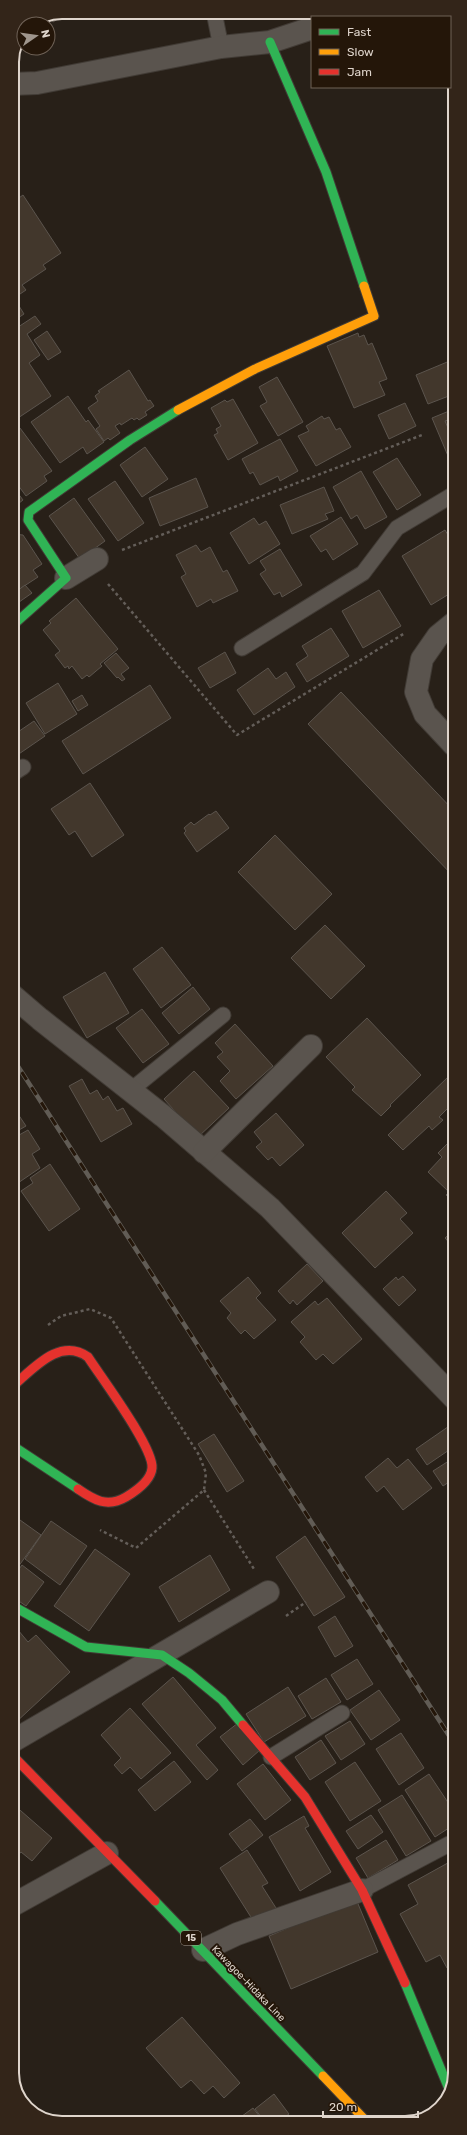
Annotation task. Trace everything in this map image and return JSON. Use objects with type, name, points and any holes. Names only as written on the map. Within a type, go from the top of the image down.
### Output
[{"type":"street","points":[[19,84],[37,83],[221,47],[270,42],[311,28]]},
{"type":"street","points":[[66,578],[28,520],[29,512],[97,463],[177,411],[237,378],[374,316],[326,172],[270,42]]},
{"type":"street","points":[[19,95],[37,83]]},
{"type":"street","points":[[19,620],[66,578],[97,559]]},
{"type":"street","points":[[448,628],[438,636],[422,659],[416,692],[425,714],[448,739]]},
{"type":"street","points":[[19,1001],[131,1090],[270,1208],[448,1392]]},
{"type":"street","points":[[204,1152],[311,1046]]},
{"type":"street","points":[[19,1381],[57,1352],[68,1349],[82,1351],[88,1357],[145,1447],[152,1466],[150,1476],[145,1483],[123,1501],[110,1504],[96,1502],[19,1450]]},
{"type":"street","points":[[19,1738],[268,1592]]},
{"type":"street","points":[[19,1609],[86,1646],[162,1655],[189,1673],[222,1700],[305,1797],[362,1890],[407,1987],[447,2083]]},
{"type":"street","name":"Kawagoe-Hidaka Line","points":[[19,1769],[203,1950],[361,2116]]},
{"type":"street","points":[[19,1902],[106,1853]]},
{"type":"street","points":[[203,1950],[237,1934],[362,1890]]},
{"type":"lane","points":[[215,19],[221,47]]},
{"type":"lane","points":[[242,648],[363,573],[397,528],[448,498]]},
{"type":"lane","points":[[131,1090],[223,1015]]},
{"type":"lane","points":[[271,1757],[342,1713]]},
{"type":"lane","points":[[362,1890],[448,1845]]},
{"type":"path","points":[[97,559],[422,435]]},
{"type":"path","points":[[204,1490],[268,1592]]},
{"type":"building","points":[[23,195],[61,253],[43,265],[46,269],[22,285],[26,290],[19,295],[19,198]]},
{"type":"building","points":[[19,306],[24,314],[19,317]]},
{"type":"building","points":[[35,316],[41,324],[27,334],[40,355],[29,363],[51,396],[19,417],[19,326]]},
{"type":"building","points":[[47,331],[61,352],[48,360],[34,340]]},
{"type":"building","points":[[358,333],[359,337],[364,335],[368,345],[372,343],[387,379],[379,382],[385,395],[354,408],[327,346]]},
{"type":"building","points":[[448,362],[448,396],[428,404],[416,375]]},
{"type":"building","points":[[129,370],[148,401],[150,400],[154,406],[145,412],[147,415],[139,420],[137,418],[134,420],[132,418],[121,425],[120,423],[115,426],[120,433],[110,440],[108,438],[104,441],[96,429],[100,426],[88,408],[98,401],[95,396],[100,392],[98,391]]},
{"type":"building","points":[[277,377],[303,422],[278,436],[260,406],[267,402],[259,387]]},
{"type":"building","points":[[68,396],[86,422],[88,420],[104,442],[87,454],[83,447],[60,463],[31,422]]},
{"type":"building","points":[[233,399],[258,443],[228,460],[214,435],[218,433],[216,429],[221,426],[211,408],[225,400],[227,402]]},
{"type":"building","points":[[405,403],[416,426],[389,439],[378,415]]},
{"type":"building","points":[[448,411],[448,456],[432,418]]},
{"type":"building","points":[[322,416],[324,419],[329,417],[336,430],[340,428],[351,447],[316,466],[298,436],[309,431],[306,426]]},
{"type":"building","points":[[448,420],[448,428],[445,421]]},
{"type":"building","points":[[19,429],[52,471],[44,476],[47,481],[26,496],[19,486]]},
{"type":"building","points":[[280,439],[298,471],[280,481],[278,476],[260,485],[253,472],[250,474],[242,459]]},
{"type":"building","points":[[145,447],[168,479],[142,497],[120,465]]},
{"type":"building","points":[[397,458],[421,495],[397,510],[373,472]]},
{"type":"building","points":[[361,471],[387,517],[365,529],[357,515],[351,519],[333,487]]},
{"type":"building","points":[[196,478],[208,507],[160,526],[149,498]]},
{"type":"building","points":[[115,481],[144,523],[118,541],[88,499]]},
{"type":"building","points":[[324,487],[334,511],[325,514],[328,519],[292,534],[280,505]]},
{"type":"building","points":[[19,495],[23,500],[19,503]]},
{"type":"building","points":[[74,498],[105,541],[80,559],[49,516]]},
{"type":"building","points":[[341,517],[358,544],[333,560],[326,549],[321,552],[310,536]]},
{"type":"building","points":[[254,518],[259,525],[266,521],[280,544],[249,564],[230,533]]},
{"type":"building","points":[[445,530],[448,535],[448,595],[431,605],[402,556]]},
{"type":"building","points":[[19,535],[23,535],[42,564],[33,570],[38,577],[19,589]]},
{"type":"building","points":[[196,545],[201,552],[210,547],[223,572],[227,570],[238,591],[213,603],[211,599],[197,607],[181,577],[186,574],[176,555]]},
{"type":"building","points":[[280,549],[302,585],[282,597],[280,592],[274,595],[260,574],[266,570],[260,561]]},
{"type":"building","points":[[25,585],[32,593],[19,602],[19,590]]},
{"type":"building","points":[[379,590],[401,626],[363,648],[342,611]]},
{"type":"building","points":[[76,598],[118,649],[100,664],[102,666],[89,677],[87,675],[82,679],[72,666],[69,669],[68,666],[65,668],[55,655],[60,651],[43,630],[51,623],[49,621]]},
{"type":"building","points":[[331,628],[349,656],[307,682],[296,664],[308,656],[302,646]]},
{"type":"building","points":[[225,652],[236,673],[210,688],[198,668]]},
{"type":"building","points":[[116,653],[129,668],[121,674],[125,679],[122,681],[118,677],[117,678],[104,663]]},
{"type":"building","points":[[268,668],[276,679],[286,672],[295,687],[254,715],[237,690]]},
{"type":"building","points":[[58,683],[77,714],[45,734],[26,703]]},
{"type":"building","points":[[150,685],[171,718],[83,774],[62,741]]},
{"type":"building","points":[[341,692],[448,805],[448,871],[308,724]]},
{"type":"building","points":[[82,695],[88,705],[78,711],[72,701]]},
{"type":"building","points":[[34,721],[45,736],[19,754],[19,731]]},
{"type":"building","points":[[90,783],[124,835],[92,857],[75,831],[69,835],[51,809]]},
{"type":"building","points":[[216,811],[229,828],[197,852],[184,833],[186,831],[184,828],[191,822],[194,825],[209,814],[210,815]]},
{"type":"building","points":[[275,835],[332,894],[295,930],[238,872]]},
{"type":"building","points":[[325,925],[365,966],[331,999],[291,958]]},
{"type":"building","points":[[162,947],[191,985],[161,1008],[133,969]]},
{"type":"building","points":[[105,972],[129,1013],[87,1038],[63,997]]},
{"type":"building","points":[[193,987],[210,1009],[179,1034],[162,1013]]},
{"type":"building","points":[[142,1009],[169,1044],[143,1063],[116,1028]]},
{"type":"building","points":[[367,1018],[421,1075],[390,1105],[391,1106],[381,1116],[352,1090],[355,1087],[326,1057]]},
{"type":"building","points":[[235,1024],[273,1066],[236,1099],[220,1081],[230,1071],[217,1057],[223,1052],[215,1043]]},
{"type":"building","points":[[194,1071],[229,1108],[198,1137],[164,1099]]},
{"type":"building","points":[[448,1077],[448,1108],[439,1117],[443,1120],[432,1130],[429,1126],[403,1150],[388,1135]]},
{"type":"building","points":[[82,1079],[90,1094],[97,1090],[103,1100],[108,1096],[117,1111],[123,1108],[132,1124],[101,1142],[69,1086]]},
{"type":"building","points":[[276,1113],[304,1145],[280,1166],[272,1157],[268,1160],[256,1147],[262,1142],[254,1132]]},
{"type":"building","points":[[19,1116],[26,1126],[19,1130]]},
{"type":"building","points":[[28,1130],[40,1149],[32,1154],[40,1168],[19,1182],[19,1135]]},
{"type":"building","points":[[448,1143],[448,1191],[428,1172],[442,1157],[438,1153]]},
{"type":"building","points":[[50,1164],[80,1209],[49,1231],[21,1191],[33,1183],[30,1178]]},
{"type":"building","points":[[386,1191],[407,1213],[400,1219],[413,1233],[375,1268],[342,1233]]},
{"type":"building","points":[[307,1264],[323,1281],[297,1305],[293,1300],[290,1304],[278,1291]]},
{"type":"building","points":[[403,1276],[416,1290],[399,1306],[383,1289],[396,1277],[398,1280]]},
{"type":"building","points":[[248,1277],[261,1293],[256,1298],[276,1320],[254,1339],[245,1330],[241,1334],[227,1318],[231,1313],[220,1301]]},
{"type":"building","points":[[327,1298],[362,1339],[333,1364],[323,1354],[316,1360],[300,1342],[305,1337],[291,1322],[315,1301],[318,1305]]},
{"type":"building","points":[[448,1427],[448,1451],[427,1465],[416,1449]]},
{"type":"building","points":[[214,1434],[244,1481],[227,1492],[198,1444]]},
{"type":"building","points":[[388,1458],[397,1468],[408,1459],[432,1488],[403,1510],[384,1486],[377,1492],[365,1477]]},
{"type":"building","points":[[448,1461],[448,1483],[443,1486],[433,1471]]},
{"type":"building","points":[[19,1519],[41,1535],[19,1566]]},
{"type":"building","points":[[51,1521],[87,1546],[60,1585],[25,1559]]},
{"type":"building","points":[[305,1536],[345,1597],[314,1616],[276,1557]]},
{"type":"building","points":[[95,1549],[130,1574],[89,1631],[54,1606]]},
{"type":"building","points":[[210,1555],[230,1590],[179,1622],[159,1587]]},
{"type":"building","points":[[22,1565],[44,1582],[26,1606],[19,1601],[19,1569]]},
{"type":"building","points":[[335,1616],[353,1646],[335,1657],[318,1627]]},
{"type":"building","points":[[19,1631],[28,1642],[36,1635],[70,1672],[19,1719]]},
{"type":"building","points":[[357,1659],[373,1684],[347,1700],[331,1675]]},
{"type":"building","points":[[173,1677],[216,1728],[196,1745],[218,1770],[207,1780],[142,1704]]},
{"type":"building","points":[[326,1678],[341,1702],[312,1719],[298,1696]]},
{"type":"building","points":[[288,1687],[306,1716],[264,1742],[246,1714]]},
{"type":"building","points":[[379,1690],[400,1720],[371,1740],[350,1710]]},
{"type":"building","points":[[130,1708],[171,1753],[141,1779],[130,1767],[122,1774],[114,1765],[121,1758],[101,1735]]},
{"type":"building","points":[[350,1721],[365,1744],[341,1760],[325,1736]]},
{"type":"building","points":[[238,1723],[260,1750],[243,1765],[220,1737]]},
{"type":"building","points":[[401,1733],[424,1768],[399,1785],[376,1749]]},
{"type":"building","points":[[321,1740],[336,1763],[310,1780],[295,1757]]},
{"type":"building","points":[[174,1761],[191,1782],[155,1811],[138,1790]]},
{"type":"building","points":[[355,1762],[381,1801],[350,1821],[325,1782]]},
{"type":"building","points":[[263,1764],[291,1800],[265,1820],[237,1784]]},
{"type":"building","points":[[429,1774],[448,1802],[448,1829],[435,1837],[405,1790]]},
{"type":"building","points":[[402,1795],[431,1841],[406,1856],[378,1810]]},
{"type":"building","points":[[19,1809],[52,1838],[32,1861],[21,1852],[19,1854]]},
{"type":"building","points":[[371,1815],[383,1832],[358,1849],[346,1831]]},
{"type":"building","points":[[304,1816],[309,1826],[305,1828],[331,1872],[300,1891],[269,1837]]},
{"type":"building","points":[[250,1819],[263,1835],[242,1851],[229,1834]]},
{"type":"building","points":[[386,1840],[398,1860],[368,1878],[356,1858]]},
{"type":"building","points":[[247,1850],[268,1883],[262,1886],[276,1908],[254,1922],[220,1868]]},
{"type":"building","points":[[448,1863],[447,1968],[440,1955],[426,1962],[400,1914],[418,1904],[408,1885]]},
{"type":"building","points":[[356,1899],[378,1952],[291,1989],[269,1936]]},
{"type":"building","points":[[182,2017],[240,2083],[224,2098],[213,2086],[204,2094],[191,2080],[181,2088],[146,2048]]},
{"type":"building","points":[[274,2094],[289,2114],[286,2116],[260,2116],[255,2109]]},
{"type":"building","points":[[253,2108],[259,2116],[242,2116]]},
{"type":"railway","points":[[19,1068],[448,1734]]},
{"type":"traffic: fast","points":[[270,42],[326,172],[364,286]]},
{"type":"traffic: fast","points":[[19,620],[66,578],[28,520],[29,512],[130,440],[178,410]]},
{"type":"traffic: fast","points":[[19,1450],[78,1489]]},
{"type":"traffic: fast","points":[[19,1609],[86,1647],[162,1655],[189,1673],[222,1700],[243,1725]]},
{"type":"traffic: fast","points":[[155,1901],[323,2076]]},
{"type":"traffic: fast","points":[[405,1983],[447,2083]]},
{"type":"traffic: slow","points":[[178,410],[255,369],[374,316],[364,286]]},
{"type":"traffic: slow","points":[[323,2076],[361,2116]]},
{"type":"traffic: jam","points":[[19,1381],[48,1357],[58,1353],[67,1351],[78,1352],[88,1357],[126,1412],[145,1445],[150,1458],[152,1468],[151,1473],[146,1481],[134,1492],[119,1500],[107,1502],[95,1499],[78,1489]]},
{"type":"traffic: jam","points":[[243,1725],[305,1797],[362,1890],[405,1983]]},
{"type":"traffic: jam","points":[[19,1762],[155,1901]]}]
